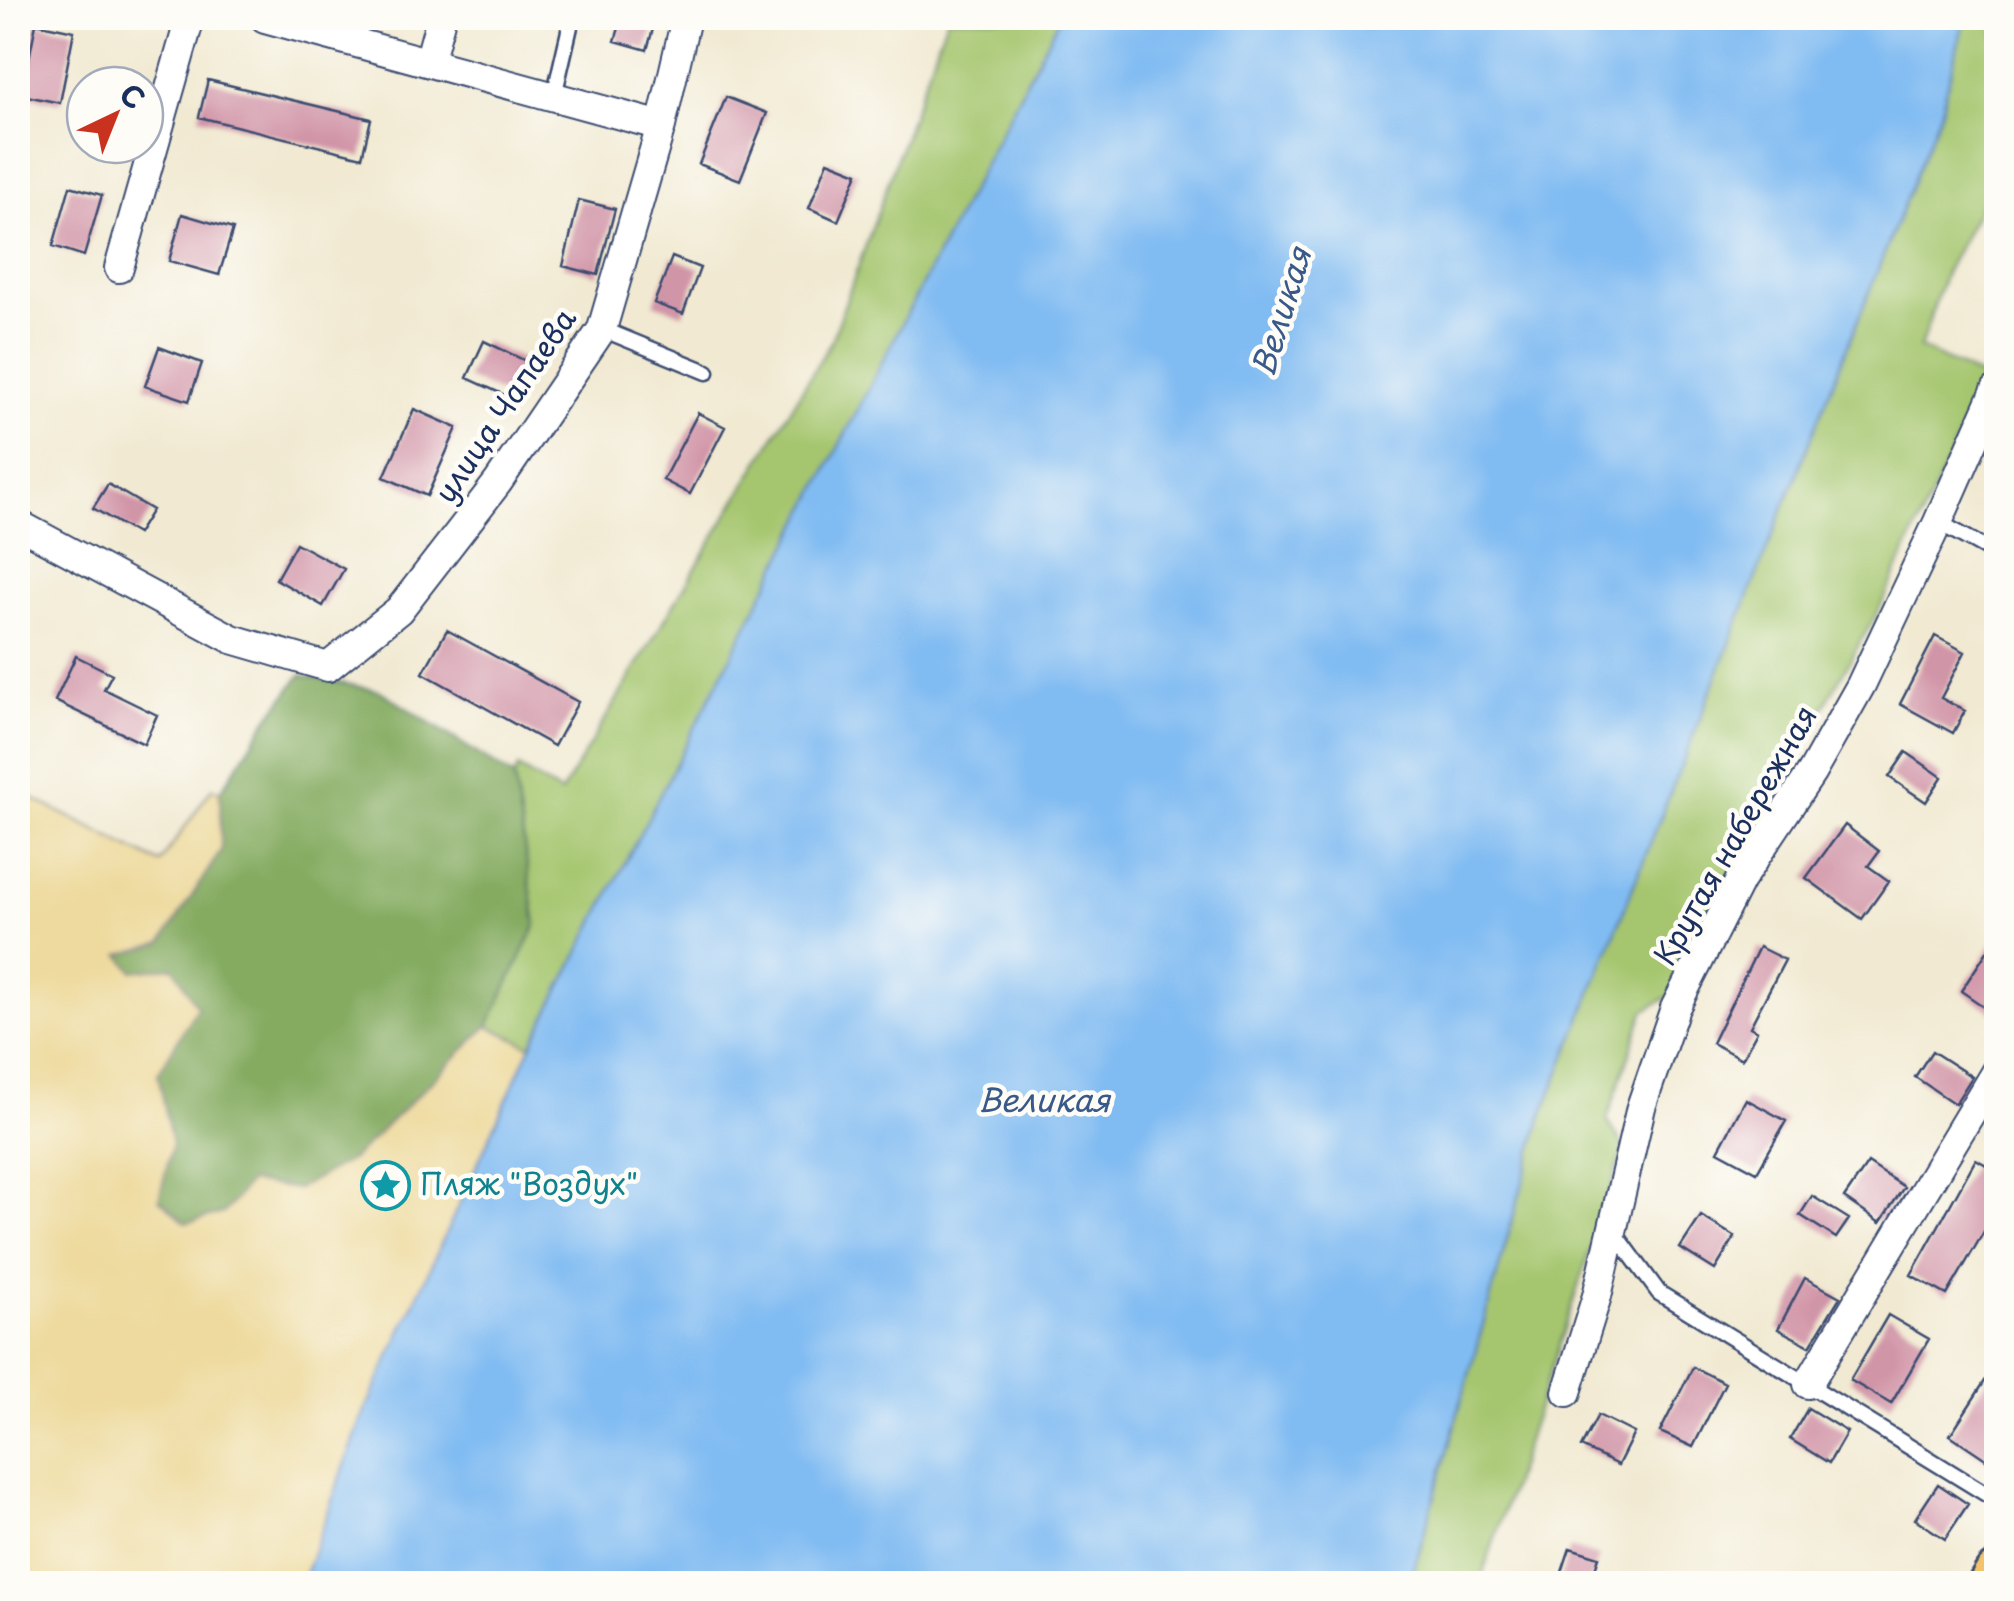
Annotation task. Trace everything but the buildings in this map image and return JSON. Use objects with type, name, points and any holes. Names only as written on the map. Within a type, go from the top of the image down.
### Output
[{"type":"main road","points":[[1990,1584],[1996,1574]]},
{"type":"street","points":[[119,268],[190,18]]},
{"type":"street","points":[[265,18],[661,126]]},
{"type":"street","points":[[429,62],[442,18]]},
{"type":"street","name":"улица Чапаева","points":[[20,530],[232,639],[328,667],[399,610],[498,482],[602,329],[661,126],[686,18]]},
{"type":"street","name":"Крутая набережная","points":[[1567,1392],[1597,1296],[1641,1107],[1674,1008],[1740,880],[1812,772],[1861,684],[1996,390]]},
{"type":"street","points":[[1808,1384],[1996,1071]]},
{"type":"lane","points":[[554,96],[572,18]]},
{"type":"lane","points":[[602,329],[708,372]]},
{"type":"lane","points":[[1938,522],[1996,554]]},
{"type":"lane","points":[[1612,1228],[1659,1292],[1996,1500]]},
{"type":"green space","points":[[947,18],[1059,18],[531,1046],[488,1026],[536,925],[514,777],[518,768],[561,793],[832,340]]},
{"type":"green space","points":[[1965,18],[1996,18],[1996,176],[1945,273],[1920,348],[1985,379],[1881,606],[1778,788],[1671,995],[1644,1011],[1607,1120],[1624,1148],[1480,1583],[1410,1584],[1541,1119],[1940,113]]},
{"type":"green space","points":[[301,675],[380,691],[514,777],[536,925],[488,1026],[352,1159],[297,1189],[250,1182],[224,1213],[186,1223],[159,1199],[172,1145],[158,1074],[197,1007],[132,971],[119,955],[162,943],[221,851],[220,792]]},
{"type":"sand","name":"Пляж \"Воздух\"","points":[[212,788],[220,792],[221,850],[162,943],[120,955],[133,971],[174,967],[197,1007],[158,1074],[172,1145],[159,1199],[186,1223],[224,1213],[249,1182],[297,1189],[352,1159],[488,1026],[531,1046],[362,1418],[302,1583],[18,1583],[18,791],[160,863]]},
{"type":"water","name":"Великая","points":[[1059,18],[1965,18],[1940,113],[1541,1119],[1410,1583],[302,1583],[362,1418],[531,1046]]},
{"type":"place","name":"Пляж \"Воздух\"","points":[[385,1185]]}]
